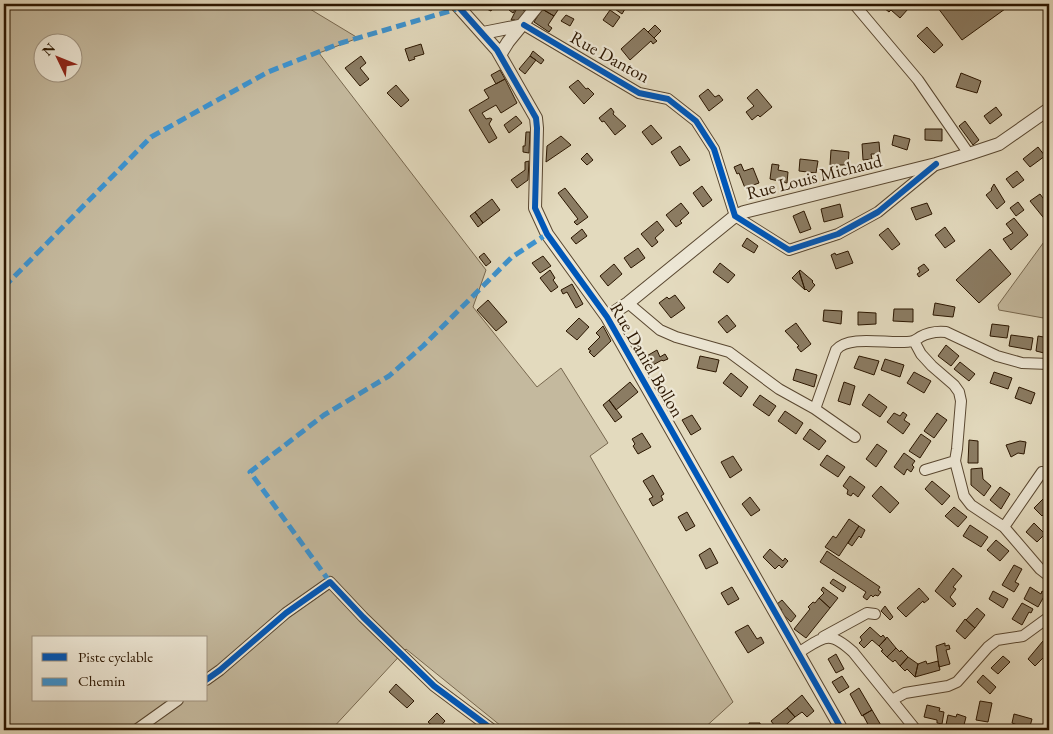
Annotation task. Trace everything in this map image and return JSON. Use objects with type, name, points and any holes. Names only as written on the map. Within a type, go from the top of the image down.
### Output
[{"type":"street","name":"Rue Daniel Bollon","points":[[456,4],[483,33],[500,56],[536,118],[538,128],[535,208],[547,234],[607,316],[842,730]]},
{"type":"street","points":[[500,56],[508,42],[539,4]]},
{"type":"street","points":[[854,4],[918,80],[969,154]]},
{"type":"street","points":[[483,33],[524,24]]},
{"type":"street","name":"Rue Danton","points":[[524,24],[639,92],[668,99],[696,121],[714,149],[735,216]]},
{"type":"street","name":"Rue Louis Michaud","points":[[607,316],[628,304],[735,216],[744,212],[936,164],[999,144],[1049,110]]},
{"type":"street","points":[[735,216],[789,250],[838,234],[878,212],[936,164]]},
{"type":"street","points":[[628,304],[660,330],[676,337],[729,352],[779,389],[855,437]]},
{"type":"street","points":[[815,410],[836,350],[840,346],[869,341],[914,341],[931,332],[946,332],[1005,358],[1022,363],[1049,364]]},
{"type":"street","points":[[914,341],[927,360],[959,392],[961,401],[955,461],[964,496],[971,505],[1004,527],[1040,569],[1049,576]]},
{"type":"street","points":[[925,470],[955,461]]},
{"type":"street","points":[[1004,527],[1042,472]]},
{"type":"street","points":[[208,679],[286,613],[330,582],[434,686],[493,730]]},
{"type":"street","points":[[798,653],[868,613],[875,614]]},
{"type":"street","points":[[892,700],[905,693],[948,686],[957,682],[988,647],[997,640],[1023,636],[1049,617]]},
{"type":"street","points":[[822,638],[830,637],[840,641],[853,652],[916,730]]},
{"type":"street","points":[[136,730],[175,702]]},
{"type":"shaded area","points":[[4,4],[305,4],[305,6],[358,38],[319,53],[486,270],[473,307],[537,387],[561,368],[608,443],[590,456],[733,702],[702,730],[506,730],[406,649],[331,730],[4,730]]},
{"type":"shaded area","points":[[1049,235],[1049,319],[999,310],[998,305]]},
{"type":"building","points":[[476,4],[500,4],[497,8],[494,6],[491,11]]},
{"type":"building","points":[[504,4],[514,4],[518,6],[513,13]]},
{"type":"building","points":[[545,4],[562,4],[554,16],[542,9]]},
{"type":"building","points":[[614,4],[619,4],[625,9],[622,14],[612,7]]},
{"type":"building","points":[[889,4],[902,4],[908,9],[900,18],[891,10],[889,12],[884,8]]},
{"type":"building","points":[[935,4],[1002,4],[1005,9],[962,40]]},
{"type":"building","points":[[518,6],[526,12],[522,19],[515,22],[515,20],[511,20]]},
{"type":"building","points":[[542,9],[554,16],[548,25],[552,28],[549,32],[534,22]]},
{"type":"building","points":[[610,10],[620,17],[613,27],[603,20]]},
{"type":"building","points":[[566,15],[574,19],[570,26],[561,21]]},
{"type":"building","points":[[655,25],[661,31],[654,38],[648,32]]},
{"type":"building","points":[[927,27],[943,45],[934,53],[917,36]]},
{"type":"building","points":[[644,28],[657,41],[653,44],[651,41],[630,60],[621,49]]},
{"type":"building","points":[[421,44],[424,54],[414,57],[415,59],[409,61],[405,49]]},
{"type":"building","points":[[533,51],[544,60],[541,64],[530,56]]},
{"type":"building","points":[[361,56],[366,63],[360,68],[369,79],[360,86],[345,68]]},
{"type":"building","points":[[530,56],[536,60],[525,74],[519,69]]},
{"type":"building","points":[[500,70],[505,79],[496,84],[491,75]]},
{"type":"building","points":[[961,73],[981,81],[977,93],[956,87]]},
{"type":"building","points":[[505,79],[517,103],[501,113],[496,105],[482,113],[486,119],[492,119],[489,124],[497,138],[489,143],[469,110],[489,98],[484,90]]},
{"type":"building","points":[[578,80],[586,89],[588,88],[594,94],[584,104],[569,87]]},
{"type":"building","points":[[396,85],[409,100],[401,107],[387,93]]},
{"type":"building","points":[[708,89],[715,97],[719,95],[723,100],[709,111],[699,96]]},
{"type":"building","points":[[757,89],[772,107],[760,117],[758,115],[752,120],[746,112],[754,106],[747,98]]},
{"type":"building","points":[[996,107],[1002,115],[990,124],[984,116]]},
{"type":"building","points":[[611,108],[614,112],[613,114],[626,126],[615,135],[604,121],[602,122],[599,118]]},
{"type":"building","points":[[516,116],[522,123],[509,133],[504,125]]},
{"type":"building","points":[[965,121],[979,140],[973,145],[959,126]]},
{"type":"building","points":[[651,125],[662,138],[652,145],[642,132]]},
{"type":"building","points":[[925,129],[942,129],[942,141],[925,140]]},
{"type":"building","points":[[526,132],[530,132],[529,153],[523,152]]},
{"type":"building","points":[[894,135],[910,139],[907,150],[892,145]]},
{"type":"building","points":[[561,136],[571,145],[546,162],[547,146]]},
{"type":"building","points":[[879,142],[880,154],[871,154],[872,159],[863,160],[862,144]]},
{"type":"building","points":[[680,146],[690,160],[680,166],[671,152]]},
{"type":"building","points":[[1038,147],[1045,156],[1030,167],[1023,159]]},
{"type":"building","points":[[831,150],[849,152],[848,165],[830,165]]},
{"type":"building","points":[[587,153],[593,160],[587,165],[581,159]]},
{"type":"building","points":[[800,159],[818,161],[816,173],[799,171]]},
{"type":"building","points":[[529,161],[528,180],[517,188],[511,180],[525,170],[525,162]]},
{"type":"building","points":[[741,164],[744,171],[753,168],[759,183],[745,188],[739,173],[737,174],[734,167]]},
{"type":"building","points":[[772,164],[779,165],[778,170],[788,172],[787,183],[770,179]]},
{"type":"building","points":[[1017,171],[1024,180],[1013,188],[1006,179]]},
{"type":"building","points":[[994,184],[1005,202],[997,209],[986,195],[992,190]]},
{"type":"building","points":[[702,186],[712,200],[703,207],[693,193]]},
{"type":"building","points":[[565,188],[588,217],[577,225],[574,222],[578,219],[558,193]]},
{"type":"building","points":[[1040,194],[1049,206],[1049,220],[1047,222],[1030,201]]},
{"type":"building","points":[[492,199],[500,210],[483,223],[475,212]]},
{"type":"building","points":[[1018,202],[1024,210],[1016,216],[1010,208]]},
{"type":"building","points":[[681,203],[689,213],[680,221],[682,223],[676,227],[666,215]]},
{"type":"building","points":[[927,203],[932,214],[916,220],[911,208]]},
{"type":"building","points":[[840,204],[843,217],[824,222],[821,209]]},
{"type":"building","points":[[804,211],[811,229],[800,233],[793,216]]},
{"type":"building","points":[[475,212],[483,223],[478,227],[470,216]]},
{"type":"building","points":[[1014,218],[1028,235],[1011,250],[1003,239],[1013,233],[1006,224]]},
{"type":"building","points":[[657,221],[664,230],[655,238],[658,242],[652,247],[641,234]]},
{"type":"building","points":[[945,227],[955,241],[945,248],[935,235]]},
{"type":"building","points":[[888,228],[900,244],[892,250],[879,235]]},
{"type":"building","points":[[582,229],[587,236],[576,244],[571,238]]},
{"type":"building","points":[[747,238],[758,246],[754,253],[742,246]]},
{"type":"building","points":[[638,248],[645,258],[631,268],[624,258]]},
{"type":"building","points":[[990,249],[1011,274],[979,303],[956,280]]},
{"type":"building","points":[[848,251],[853,263],[836,269],[831,255]]},
{"type":"building","points":[[484,253],[491,262],[486,266],[479,257]]},
{"type":"building","points":[[543,256],[551,266],[540,273],[532,263]]},
{"type":"building","points":[[720,263],[735,275],[728,283],[713,272]]},
{"type":"building","points":[[614,264],[622,274],[608,286],[600,276]]},
{"type":"building","points":[[924,264],[929,270],[919,277],[917,274],[920,272],[918,268]]},
{"type":"building","points":[[550,270],[555,278],[553,280],[558,287],[551,292],[540,278]]},
{"type":"building","points":[[800,270],[815,285],[809,292],[805,290]]},
{"type":"building","points":[[799,271],[805,290],[792,278]]},
{"type":"building","points":[[572,284],[583,304],[576,308],[567,292],[563,294],[561,290]]},
{"type":"building","points":[[675,295],[685,308],[671,318],[659,303],[667,297],[669,299]]},
{"type":"building","points":[[488,300],[507,322],[496,331],[477,310]]},
{"type":"building","points":[[935,303],[955,307],[953,317],[933,315]]},
{"type":"building","points":[[894,309],[913,309],[913,322],[893,321]]},
{"type":"building","points":[[824,310],[842,311],[841,324],[823,321]]},
{"type":"building","points":[[858,312],[876,313],[876,324],[858,325]]},
{"type":"building","points":[[727,315],[736,326],[727,333],[718,322]]},
{"type":"building","points":[[579,318],[589,327],[577,340],[566,331]]},
{"type":"building","points":[[796,323],[811,344],[801,352],[797,347],[799,346],[785,331]]},
{"type":"building","points":[[992,324],[1009,326],[1007,338],[990,336]]},
{"type":"building","points":[[603,326],[611,341],[594,357],[588,349],[600,337],[596,333]]},
{"type":"building","points":[[1011,335],[1033,338],[1031,350],[1009,346]]},
{"type":"building","points":[[1038,336],[1049,338],[1049,349],[1045,349],[1044,353],[1036,351]]},
{"type":"building","points":[[946,345],[959,356],[951,366],[938,356]]},
{"type":"building","points":[[657,350],[660,357],[665,354],[668,359],[651,366],[645,357]]},
{"type":"building","points":[[700,356],[719,360],[716,372],[697,368]]},
{"type":"building","points":[[859,356],[879,361],[874,375],[854,368]]},
{"type":"building","points":[[885,359],[904,365],[900,377],[881,370]]},
{"type":"building","points":[[960,362],[975,374],[969,381],[954,369]]},
{"type":"building","points":[[796,369],[817,375],[814,387],[793,380]]},
{"type":"building","points":[[914,372],[931,381],[924,393],[907,383]]},
{"type":"building","points":[[994,372],[1012,378],[1008,389],[990,383]]},
{"type":"building","points":[[731,373],[748,387],[741,397],[723,383]]},
{"type":"building","points":[[630,382],[638,392],[616,410],[609,400]]},
{"type":"building","points":[[844,382],[855,386],[850,405],[838,401]]},
{"type":"building","points":[[1019,387],[1035,393],[1031,404],[1015,398]]},
{"type":"building","points":[[869,394],[887,407],[880,417],[862,405]]},
{"type":"building","points":[[760,395],[776,406],[769,416],[753,405]]},
{"type":"building","points":[[609,400],[622,417],[615,422],[603,405]]},
{"type":"building","points":[[785,411],[803,423],[796,434],[778,421]]},
{"type":"building","points":[[903,412],[907,415],[904,420],[910,424],[903,434],[887,422],[894,413],[900,416]]},
{"type":"building","points":[[937,413],[947,420],[934,438],[924,431]]},
{"type":"building","points":[[692,415],[701,429],[691,435],[682,420]]},
{"type":"building","points":[[810,429],[826,441],[819,450],[803,439]]},
{"type":"building","points":[[642,433],[651,447],[638,454],[633,446],[635,444],[632,439]]},
{"type":"building","points":[[921,434],[931,441],[920,458],[909,451]]},
{"type":"building","points":[[969,440],[978,441],[978,463],[968,463]]},
{"type":"building","points":[[1020,441],[1026,442],[1024,454],[1018,453],[1011,457],[1006,445]]},
{"type":"building","points":[[877,444],[887,451],[876,467],[866,459]]},
{"type":"building","points":[[904,453],[915,461],[911,472],[907,469],[904,475],[894,467]]},
{"type":"building","points":[[827,455],[845,467],[838,477],[820,465]]},
{"type":"building","points":[[733,456],[742,470],[730,478],[721,462]]},
{"type":"building","points":[[982,468],[983,479],[991,486],[984,496],[971,485],[971,469]]},
{"type":"building","points":[[653,475],[664,494],[661,496],[663,500],[653,506],[649,499],[653,497],[643,481]]},
{"type":"building","points":[[850,476],[865,487],[858,497],[853,493],[851,496],[847,494],[848,490],[843,486]]},
{"type":"building","points":[[932,481],[950,496],[942,505],[925,489]]},
{"type":"building","points":[[881,486],[899,503],[890,513],[872,496]]},
{"type":"building","points":[[1000,487],[1010,494],[1001,509],[990,500]]},
{"type":"building","points":[[1049,493],[1049,509],[1042,516],[1034,508]]},
{"type":"building","points":[[750,497],[760,510],[751,516],[742,504]]},
{"type":"building","points":[[954,507],[967,517],[958,527],[945,516]]},
{"type":"building","points":[[687,512],[695,526],[686,531],[678,517]]},
{"type":"building","points":[[849,519],[859,526],[839,556],[825,547],[833,536],[836,538]]},
{"type":"building","points":[[1034,523],[1045,534],[1037,542],[1026,532]]},
{"type":"building","points":[[970,525],[988,537],[981,547],[963,536]]},
{"type":"building","points":[[859,526],[865,530],[861,538],[859,536],[852,546],[848,543]]},
{"type":"building","points":[[996,540],[1009,551],[1000,561],[987,550]]},
{"type":"building","points":[[710,548],[718,563],[706,569],[699,555]]},
{"type":"building","points":[[770,549],[783,561],[785,558],[788,561],[782,568],[779,565],[775,569],[763,557]]},
{"type":"building","points":[[827,551],[880,587],[878,590],[881,592],[878,596],[875,595],[873,597],[871,595],[867,600],[863,597],[866,592],[820,562]]},
{"type":"building","points":[[1014,565],[1022,569],[1015,582],[1019,584],[1014,592],[1002,585]]},
{"type":"building","points":[[953,568],[962,576],[953,587],[956,589],[950,597],[956,604],[953,607],[935,591]]},
{"type":"building","points":[[833,579],[846,587],[843,592],[830,583]]},
{"type":"building","points":[[732,587],[739,599],[728,605],[721,593]]},
{"type":"building","points":[[823,587],[838,598],[830,608],[819,598],[824,593],[821,590]]},
{"type":"building","points":[[1030,587],[1041,594],[1042,591],[1046,593],[1038,607],[1024,599]]},
{"type":"building","points":[[919,588],[929,599],[924,603],[923,601],[906,617],[897,608]]},
{"type":"building","points":[[993,591],[1008,599],[1003,608],[989,599]]},
{"type":"building","points":[[819,598],[830,608],[806,638],[794,629],[810,609],[808,607]]},
{"type":"building","points":[[782,600],[796,616],[791,622],[780,612],[782,610],[777,604]]},
{"type":"building","points":[[1022,603],[1033,609],[1031,613],[1029,612],[1022,625],[1012,619]]},
{"type":"building","points":[[885,606],[893,617],[890,620],[881,611]]},
{"type":"building","points":[[977,608],[985,615],[975,628],[966,620]]},
{"type":"building","points":[[965,619],[975,628],[965,639],[956,631]]},
{"type":"building","points":[[748,625],[757,639],[761,637],[764,643],[748,653],[735,632]]},
{"type":"building","points":[[870,627],[886,639],[879,646],[872,640],[864,648],[859,643],[862,640],[860,637]]},
{"type":"building","points":[[887,637],[896,648],[887,657],[879,646]]},
{"type":"building","points":[[1043,641],[1049,648],[1049,652],[1035,666],[1028,659]]},
{"type":"building","points":[[945,643],[945,646],[949,645],[950,649],[946,650],[950,664],[939,667],[936,646]]},
{"type":"building","points":[[896,648],[908,657],[900,666],[895,660],[893,662],[887,657]]},
{"type":"building","points":[[836,654],[844,669],[836,673],[828,659]]},
{"type":"building","points":[[1003,656],[1010,662],[998,674],[991,668]]},
{"type":"building","points":[[908,657],[918,664],[915,677],[907,669],[905,671],[900,666]]},
{"type":"building","points":[[926,661],[927,664],[938,661],[940,670],[915,677],[918,664]]},
{"type":"building","points":[[983,675],[996,687],[990,694],[977,682]]},
{"type":"building","points":[[842,676],[849,687],[839,693],[832,682]]},
{"type":"building","points":[[396,684],[414,701],[407,708],[389,692]]},
{"type":"building","points":[[859,688],[872,710],[862,716],[850,694]]},
{"type":"building","points":[[802,695],[814,711],[807,717],[802,712],[795,717],[787,708]]},
{"type":"building","points":[[980,701],[992,703],[988,722],[976,720]]},
{"type":"building","points":[[927,705],[940,708],[939,711],[944,712],[942,724],[937,723],[937,720],[924,717]]},
{"type":"building","points":[[787,708],[795,717],[778,730],[771,721]]},
{"type":"building","points":[[872,710],[882,727],[875,730],[871,730],[863,715]]},
{"type":"building","points":[[437,713],[445,721],[437,730],[428,722]]},
{"type":"building","points":[[957,714],[966,717],[963,729],[946,725],[948,715],[956,717]]},
{"type":"building","points":[[1014,714],[1032,719],[1029,730],[1019,729],[1020,726],[1012,723]]},
{"type":"building","points":[[1045,718],[1049,719],[1049,730],[1042,730]]},
{"type":"building","points":[[749,723],[760,723],[761,730],[749,730]]},
{"type":"marked path","points":[[4,287],[151,137],[268,72],[341,43],[460,8]]},
{"type":"marked path","points":[[330,582],[250,472],[324,415],[389,376],[423,346],[512,257],[547,234]]},
{"type":"cycle path","points":[[456,4],[497,50],[536,118],[535,208],[547,234],[607,317],[842,730]]},
{"type":"cycle path","points":[[524,25],[639,93],[668,99],[696,121],[714,149],[735,216],[789,250],[838,234],[878,212],[936,164]]},
{"type":"cycle path","points":[[208,679],[286,613],[330,582],[434,686],[493,730]]}]
